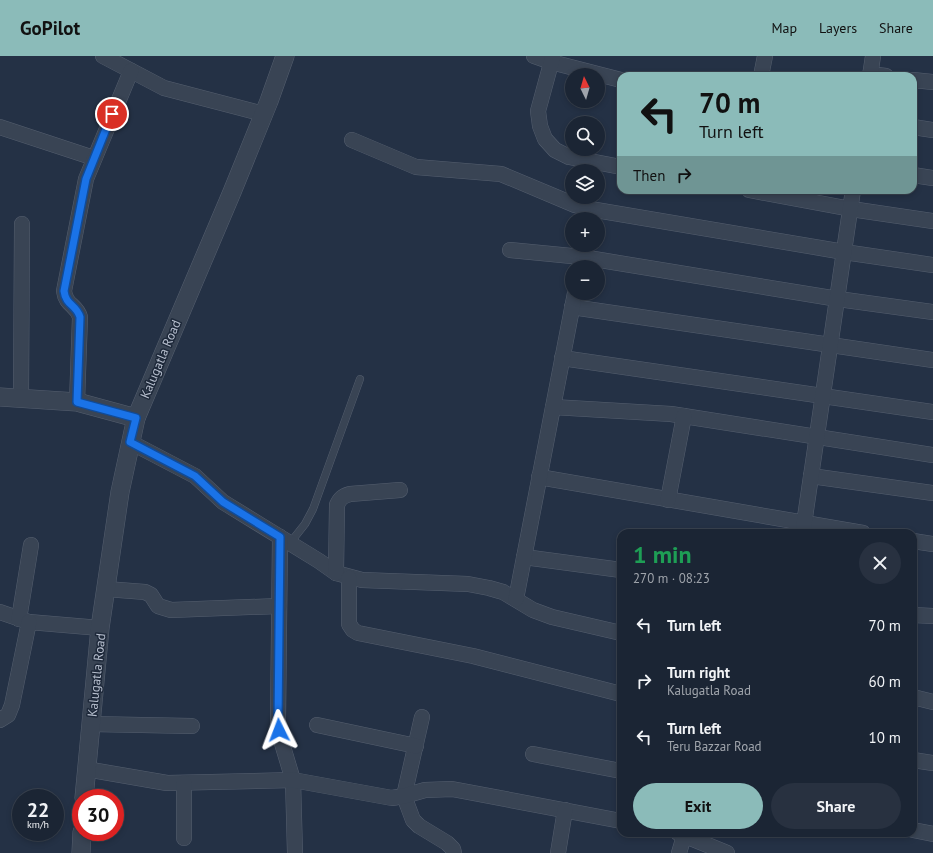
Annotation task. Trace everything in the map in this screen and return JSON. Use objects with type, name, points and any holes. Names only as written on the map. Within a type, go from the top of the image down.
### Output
[{"type":"street","points":[[103,56],[164,88],[264,114]]},
{"type":"street","name":"Kalugatla Road","points":[[85,789],[100,628],[120,492],[136,418],[264,114],[285,56]]},
{"type":"street","points":[[534,56],[552,59],[617,79]]},
{"type":"street","points":[[762,72],[765,56]]},
{"type":"street","points":[[870,72],[873,56]]},
{"type":"street","points":[[552,59],[538,111],[540,126],[545,139],[556,150],[569,157],[617,166]]},
{"type":"street","points":[[77,402],[80,317],[78,311],[68,303],[65,298],[64,291],[86,179],[131,71]]},
{"type":"street","points":[[917,80],[933,82]]},
{"type":"street","points":[[0,127],[94,158]]},
{"type":"street","points":[[917,128],[933,130]]},
{"type":"street","points":[[352,140],[416,167],[501,174],[574,205],[586,212]]},
{"type":"street","points":[[917,176],[933,178]]},
{"type":"street","points":[[770,194],[850,209],[933,221]]},
{"type":"street","points":[[804,528],[852,194]]},
{"type":"street","points":[[605,216],[933,265]]},
{"type":"street","points":[[21,398],[22,224]]},
{"type":"street","points":[[510,250],[582,256],[838,299],[933,312]]},
{"type":"street","points":[[516,599],[573,300],[830,346],[933,360]]},
{"type":"street","points":[[562,358],[933,412]]},
{"type":"street","points":[[0,397],[77,402],[136,418]]},
{"type":"street","points":[[553,406],[684,416],[933,455]]},
{"type":"street","points":[[668,500],[684,416]]},
{"type":"street","points":[[130,442],[195,476],[223,502],[343,576],[362,580],[468,584],[503,592],[533,610],[552,617],[617,632]]},
{"type":"street","points":[[811,476],[933,493]]},
{"type":"street","points":[[539,477],[668,500],[804,528],[816,529]]},
{"type":"street","points":[[400,490],[350,494],[343,496],[337,505],[349,624],[353,630],[358,633],[473,656],[617,693]]},
{"type":"street","points":[[285,540],[279,606],[278,721],[281,740],[293,780],[295,853]]},
{"type":"street","points":[[917,542],[933,544]]},
{"type":"street","points":[[0,720],[8,715],[12,705],[24,621],[30,545]]},
{"type":"street","points":[[524,557],[617,569]]},
{"type":"street","points":[[106,589],[145,592],[151,595],[158,606],[171,610],[279,606]]},
{"type":"street","points":[[0,612],[24,621],[100,628]]},
{"type":"street","points":[[917,614],[933,616]]},
{"type":"street","points":[[917,698],[933,702]]},
{"type":"street","points":[[422,717],[404,796],[413,820],[419,826],[447,843],[453,849],[454,853]]},
{"type":"street","points":[[91,724],[192,726]]},
{"type":"street","points":[[317,725],[416,746]]},
{"type":"street","points":[[534,754],[617,770]]},
{"type":"street","points":[[917,761],[933,763]]},
{"type":"street","points":[[86,769],[152,782],[167,783],[293,780],[392,798],[425,790],[452,789],[617,820]]},
{"type":"street","points":[[184,783],[184,838]]},
{"type":"street","points":[[558,853],[565,810]]},
{"type":"street","points":[[917,831],[933,834]]},
{"type":"street","points":[[679,853],[689,837]]},
{"type":"street","points":[[692,837],[727,853]]},
{"type":"street","points":[[80,853],[81,841]]},
{"type":"lane","points":[[285,540],[305,524],[313,509],[360,379]]},
{"type":"route","points":[[112,114],[86,179],[64,291],[65,298],[68,303],[74,306],[80,317],[77,402],[136,418],[130,442],[195,476],[223,502],[280,537],[279,730]]}]
